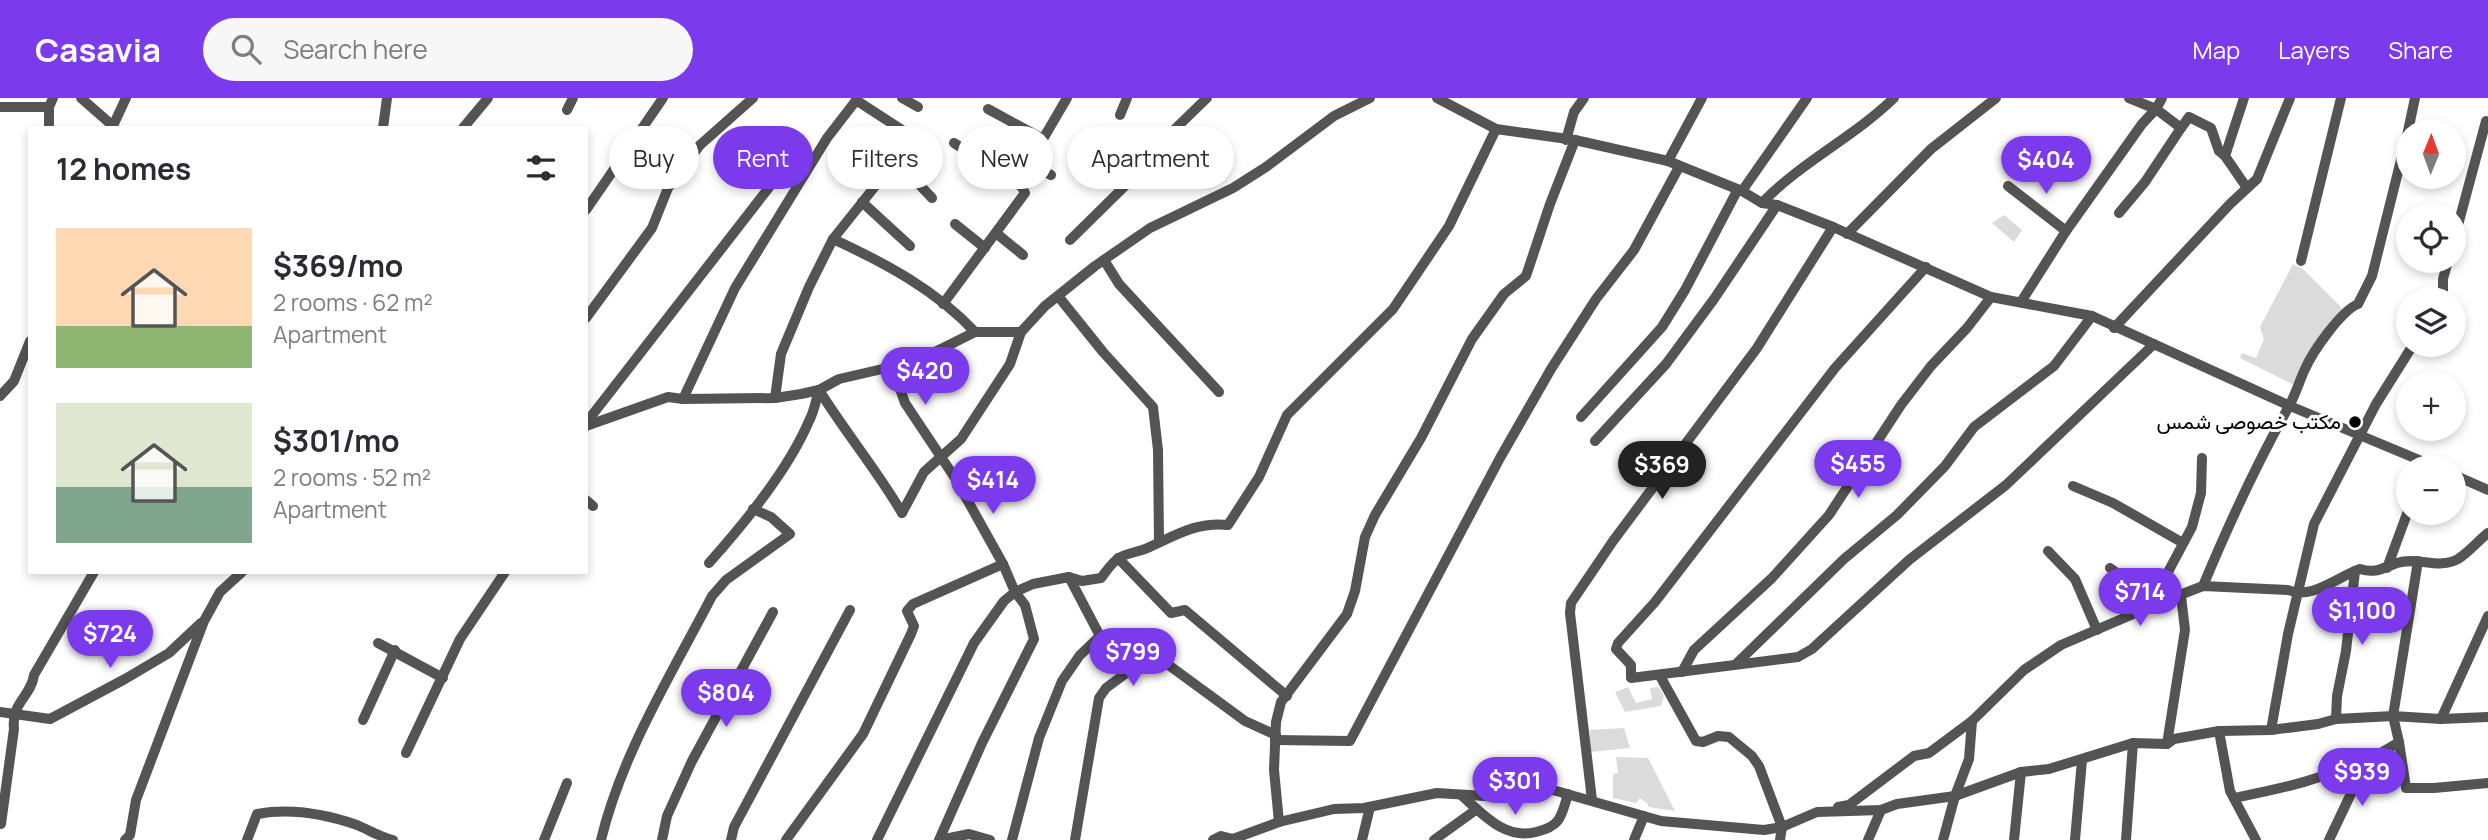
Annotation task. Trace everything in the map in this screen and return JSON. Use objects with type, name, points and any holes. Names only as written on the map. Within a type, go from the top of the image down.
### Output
[{"type":"street","points":[[81,98],[112,126]]},
{"type":"street","points":[[113,126],[126,98]]},
{"type":"street","points":[[383,126],[387,98]]},
{"type":"street","points":[[465,126],[488,98]]},
{"type":"street","points":[[567,110],[573,98]]},
{"type":"street","points":[[588,207],[663,98]]},
{"type":"street","points":[[588,315],[652,228],[668,188],[700,145],[752,98]]},
{"type":"street","points":[[902,98],[918,107]]},
{"type":"street","points":[[1051,126],[1067,98]]},
{"type":"street","points":[[1120,116],[1127,98]]},
{"type":"street","points":[[1070,240],[1130,181],[1146,157],[1207,98]]},
{"type":"street","points":[[818,390],[844,430],[878,472],[902,513],[924,472],[961,439],[968,429],[1010,364],[1021,332],[1058,296],[1150,228],[1233,188],[1334,116],[1370,98]]},
{"type":"street","points":[[1437,98],[1496,129],[1570,140],[1668,161],[1762,203],[1777,205],[1833,227],[1991,297],[2092,316],[2405,455]]},
{"type":"street","points":[[1279,822],[1274,770],[1279,708],[1347,614],[1370,526],[1422,438],[1472,339],[1504,294],[1526,276],[1570,140],[1574,112],[1584,98]]},
{"type":"street","points":[[1668,161],[1702,98]]},
{"type":"street","points":[[1581,417],[1662,327],[1739,191],[1807,98]]},
{"type":"street","points":[[1762,203],[1894,98]]},
{"type":"street","points":[[1847,234],[1931,149],[1996,98]]},
{"type":"street","points":[[2129,98],[2156,109],[2180,128]]},
{"type":"street","points":[[2021,302],[2066,231],[2162,98]]},
{"type":"street","points":[[2225,156],[2244,98]]},
{"type":"street","points":[[2114,328],[2257,179],[2290,98]]},
{"type":"street","points":[[2301,261],[2342,98]]},
{"type":"street","points":[[2411,119],[2415,98]]},
{"type":"street","points":[[683,399],[735,288],[827,138],[857,99],[896,126]]},
{"type":"street","points":[[0,107],[51,102],[49,126]]},
{"type":"street","points":[[988,109],[1021,126]]},
{"type":"street","points":[[2119,213],[2145,182],[2189,117],[2211,128],[2219,151],[2247,188]]},
{"type":"street","points":[[2464,203],[2486,121]]},
{"type":"street","points":[[877,840],[974,643],[998,608],[1014,592],[1033,584],[1069,577],[1082,581],[1101,578],[1118,558],[1198,526],[1216,523],[1228,525],[1259,477],[1287,415],[1400,299],[1449,226],[1496,129]]},
{"type":"street","points":[[1075,840],[1099,698],[1106,688],[1148,657],[1159,658],[1245,721],[1275,737],[1350,741],[1532,402],[1596,299],[1634,250],[1679,167]]},
{"type":"street","points":[[2203,586],[2266,447],[2290,406],[2306,366],[2338,320],[2350,307],[2358,304],[2372,276],[2396,180]]},
{"type":"street","points":[[2008,186],[2066,231]]},
{"type":"street","points":[[588,421],[768,189]]},
{"type":"street","points":[[775,398],[781,354],[809,287],[833,239],[873,189]]},
{"type":"street","points":[[923,189],[932,198]]},
{"type":"street","points":[[943,304],[1025,193],[1025,189]]},
{"type":"street","points":[[862,202],[910,246]]},
{"type":"street","points":[[1595,441],[1666,364],[1714,299],[1777,205]]},
{"type":"street","points":[[955,224],[985,248]]},
{"type":"street","points":[[1592,800],[1571,603],[1613,541],[1757,348],[1833,227]]},
{"type":"street","points":[[996,233],[1023,255]]},
{"type":"street","points":[[833,239],[900,272],[975,332]]},
{"type":"street","points":[[1104,260],[1119,284],[1219,391]]},
{"type":"street","points":[[1926,267],[1835,368],[1655,602],[1618,643],[1616,649],[1630,664],[1632,678],[1798,657],[1812,649],[1909,560],[2006,485],[2154,344]]},
{"type":"street","points":[[1058,296],[1153,407],[1158,450],[1159,541]]},
{"type":"street","points":[[1682,672],[1694,650],[1772,578],[1829,515],[1901,405],[1991,297]]},
{"type":"street","points":[[1735,665],[1844,559],[1897,514],[1945,466],[1974,427],[2054,366],[2092,316]]},
{"type":"street","points":[[588,423],[668,397],[775,398],[818,390],[839,379],[917,361],[975,332],[1021,332]]},
{"type":"street","points":[[0,396],[15,381],[28,346]]},
{"type":"street","points":[[2271,730],[2297,594],[2314,524],[2359,435],[2406,357]]},
{"type":"street","points":[[892,366],[905,403],[955,478],[1003,564],[1014,592],[1025,606],[1034,639],[982,743],[939,840]]},
{"type":"street","points":[[709,563],[753,509],[794,449],[810,420],[818,390]]},
{"type":"street","points":[[2159,603],[2168,572],[2192,527],[2201,493],[2202,458]]},
{"type":"street","points":[[2466,480],[2488,490]]},
{"type":"street","points":[[2073,486],[2113,503],[2183,543]]},
{"type":"street","points":[[601,840],[610,804],[638,736],[712,596],[726,580],[790,534],[771,517],[753,509]]},
{"type":"street","points":[[2387,568],[2403,525]]},
{"type":"street","points":[[1213,840],[1221,836],[1233,839],[1279,822],[1334,809],[1370,807],[1437,793],[1485,796],[1553,790],[1661,821],[1720,828],[1764,830],[1782,827],[1817,812],[1849,804],[1914,757],[1929,753],[1972,721],[2024,670],[2061,645],[2159,603],[2203,586],[2288,590],[2297,594],[2317,589],[2360,569],[2370,573],[2398,563],[2418,561],[2437,564],[2457,559],[2488,533]]},
{"type":"street","points":[[2048,551],[2075,579],[2097,630]]},
{"type":"street","points":[[1118,558],[1171,613],[1185,610],[1287,696]]},
{"type":"street","points":[[2418,561],[2393,716],[2406,788],[2488,783]]},
{"type":"street","points":[[786,840],[863,734],[914,626],[907,611],[913,604],[1003,564]]},
{"type":"street","points":[[2110,568],[2159,603]]},
{"type":"street","points":[[2336,719],[2355,571]]},
{"type":"street","points":[[1,824],[14,729],[12,715],[33,683],[34,676],[93,574]]},
{"type":"street","points":[[125,840],[130,835],[136,800],[204,621],[220,592],[240,574]]},
{"type":"street","points":[[406,752],[460,639],[504,574]]},
{"type":"street","points":[[1012,840],[1040,738],[1062,681],[1080,655],[1100,636],[1069,577]]},
{"type":"street","points":[[2167,744],[2185,630],[2181,596]]},
{"type":"street","points":[[731,840],[740,814],[850,610]]},
{"type":"street","points":[[662,840],[667,816],[692,761],[773,612]]},
{"type":"street","points":[[2441,719],[2488,616]]},
{"type":"street","points":[[0,712],[50,719],[169,653],[204,621]]},
{"type":"street","points":[[378,643],[443,678]]},
{"type":"street","points":[[363,720],[395,650]]},
{"type":"street","points":[[1660,676],[1696,741],[1703,742],[1718,736],[1729,737],[1752,755],[1759,766],[1782,827],[1780,840]]},
{"type":"street","points":[[1817,812],[1881,810],[1897,804],[1955,796],[2021,772],[2049,769],[2133,743],[2167,744],[2174,739],[2219,731],[2271,730],[2336,719],[2393,716],[2441,719],[2488,717]]},
{"type":"street","points":[[1943,840],[1969,758],[1972,721]]},
{"type":"street","points":[[2219,731],[2230,791],[2256,840]]},
{"type":"street","points":[[2329,840],[2366,762],[2399,742]]},
{"type":"street","points":[[2126,840],[2133,743]]},
{"type":"street","points":[[2234,798],[2292,786],[2346,767],[2361,758],[2366,762]]},
{"type":"street","points":[[2074,840],[2082,760]]},
{"type":"street","points":[[2014,840],[2021,772]]},
{"type":"street","points":[[544,840],[566,783]]},
{"type":"street","points":[[1461,795],[1501,829],[1524,837],[1552,828],[1560,818],[1568,794]]},
{"type":"street","points":[[1362,840],[1370,807]]},
{"type":"street","points":[[1434,840],[1477,809]]},
{"type":"street","points":[[1868,840],[1881,810]]},
{"type":"street","points":[[247,840],[257,814],[273,811],[309,813],[355,825],[393,840]]},
{"type":"street","points":[[1634,840],[1643,816]]},
{"type":"street","points":[[939,840],[969,834],[990,840]]},
{"type":"shaded area","points":[[2004,215],[2022,230],[2014,242],[1992,223]]},
{"type":"shaded area","points":[[2293,264],[2303,269],[2342,308],[2294,385],[2240,358],[2242,353],[2256,358],[2264,339],[2260,327]]},
{"type":"shaded area","points":[[1628,687],[1636,703],[1652,699],[1650,688],[1659,687],[1664,696],[1661,706],[1625,712],[1615,692]]},
{"type":"shaded area","points":[[1624,728],[1630,748],[1590,752],[1590,730]]},
{"type":"shaded area","points":[[1616,757],[1648,758],[1675,811],[1648,807],[1640,798],[1636,803],[1613,798],[1613,774],[1618,773]]},
{"type":"place","name":"مکتب خصوصی شمس","points":[[2355,422]]}]
